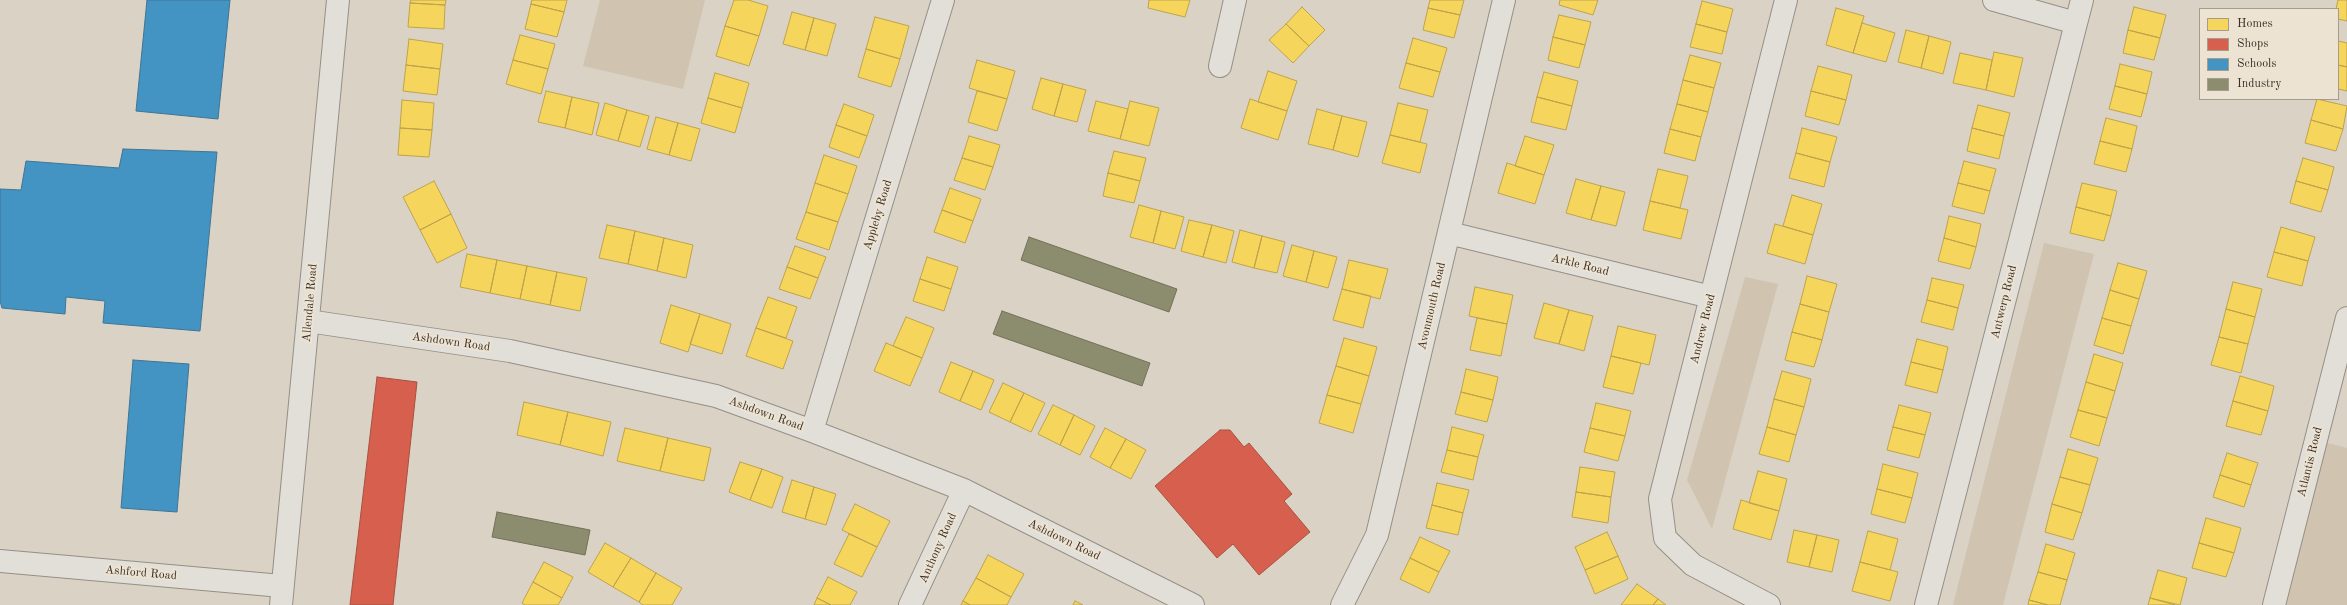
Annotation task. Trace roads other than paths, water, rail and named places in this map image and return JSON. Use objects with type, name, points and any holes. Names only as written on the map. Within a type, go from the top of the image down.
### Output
[{"type":"street","name":"Allendale Road","points":[[281,595],[338,0]]},
{"type":"street","name":"Appleby Road","points":[[812,430],[943,0]]},
{"type":"street","points":[[1220,66],[1235,0]]},
{"type":"street","name":"Avonmouth Road","points":[[1342,605],[1377,535],[1504,0]]},
{"type":"street","name":"Andrew Road","points":[[1769,605],[1693,565],[1665,538],[1660,499],[1786,0]]},
{"type":"street","points":[[1994,0],[2076,23]]},
{"type":"street","name":"Antwerp Road","points":[[1926,605],[2082,0]]},
{"type":"street","name":"Arkle Road","points":[[1449,234],[1710,297]]},
{"type":"street","name":"Atlantis Road","points":[[2274,605],[2347,318]]},
{"type":"street","name":"Ashdown Road","points":[[308,321],[510,351],[716,396],[812,430],[964,490],[1183,602]]},
{"type":"street","name":"Anthony Road","points":[[910,605],[964,490]]},
{"type":"street","name":"Ashford Road","points":[[0,561],[281,595]]}]
